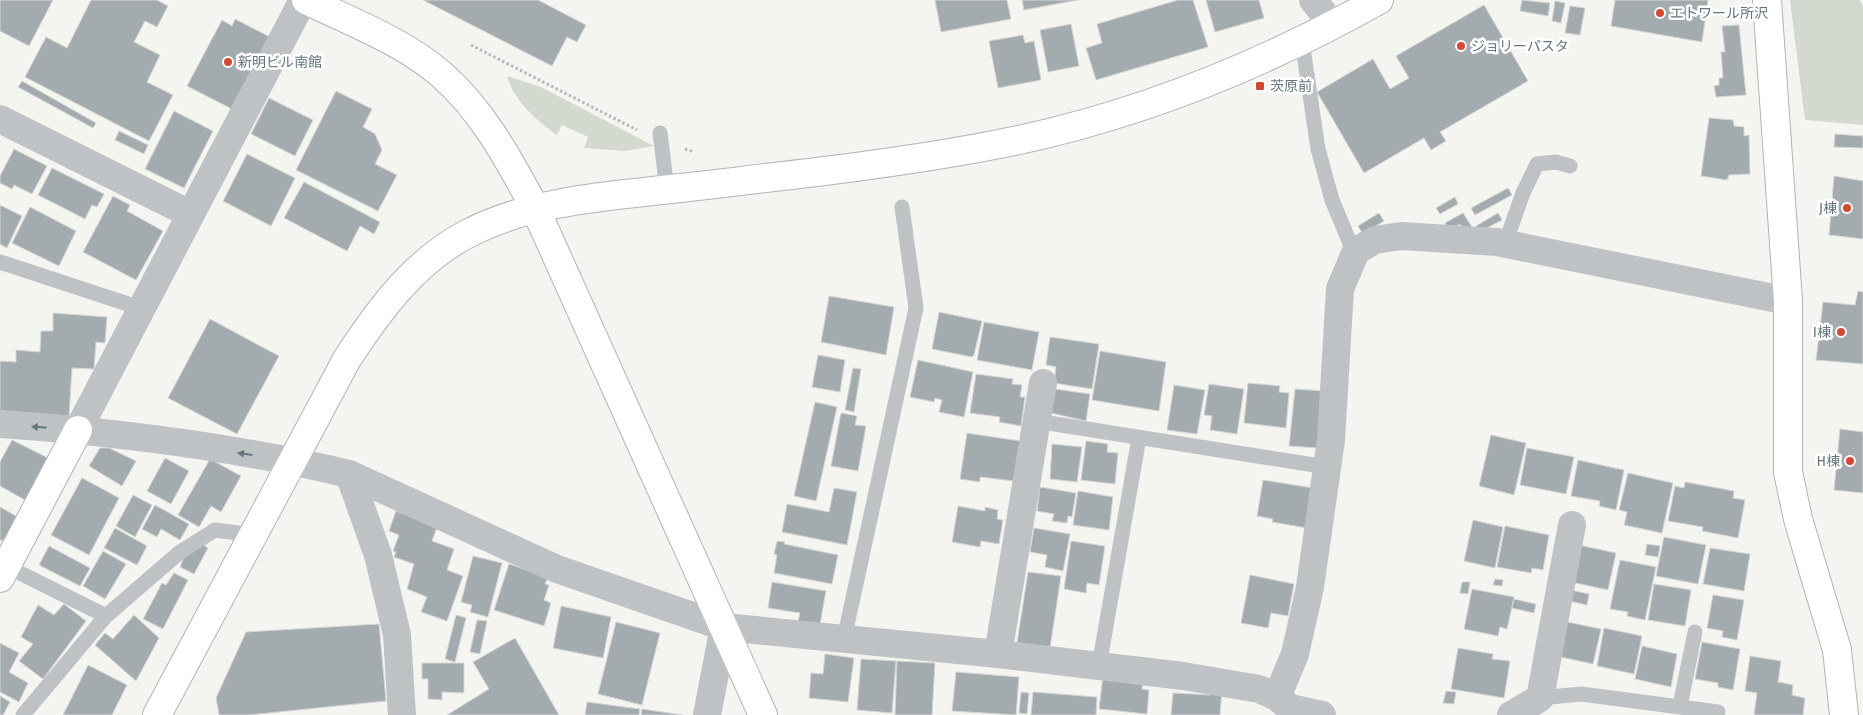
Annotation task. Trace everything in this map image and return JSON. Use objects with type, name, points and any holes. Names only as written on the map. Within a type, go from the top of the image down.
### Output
[{"type":"street","points":[[1313,0],[1333,26]]},
{"type":"street","points":[[157,715],[347,359],[382,307],[419,268],[467,234],[535,208],[667,189],[892,162],[979,148],[1067,129],[1130,112],[1215,79],[1302,41],[1379,0]]},
{"type":"street","points":[[1767,0],[1788,301],[1788,472],[1798,519],[1838,650],[1844,715]]},
{"type":"street","points":[[2,569],[78,430],[190,214],[316,2],[403,48],[441,74],[473,107],[508,159],[535,208],[764,715]]},
{"type":"street","points":[[0,119],[190,214]]},
{"type":"street","points":[[1277,697],[1295,654],[1310,587],[1331,440],[1340,289],[1356,251],[1375,240],[1401,236],[1505,244],[1788,301]]},
{"type":"street","points":[[998,654],[1043,383]]},
{"type":"street","points":[[0,424],[78,430],[293,461],[348,474],[557,569],[724,627],[998,654],[1099,666],[1259,689],[1277,697],[1290,708],[1322,715]]},
{"type":"street","points":[[348,474],[378,555],[397,635],[402,715]]},
{"type":"street","points":[[1510,715],[1540,698],[1572,525]]},
{"type":"street","points":[[707,715],[724,627]]},
{"type":"lane","points":[[1302,41],[1318,149],[1332,200],[1352,248],[1356,251]]},
{"type":"lane","points":[[661,137],[667,189]]},
{"type":"lane","points":[[1505,244],[1523,193],[1537,164],[1556,162],[1570,166]]},
{"type":"lane","points":[[844,639],[916,308],[902,207]]},
{"type":"lane","points":[[0,262],[140,308]]},
{"type":"lane","points":[[1036,421],[1328,467]]},
{"type":"lane","points":[[1099,666],[1138,438]]},
{"type":"lane","points":[[23,715],[106,616],[180,552],[215,530],[253,535]]},
{"type":"lane","points":[[2,569],[106,616]]},
{"type":"lane","points":[[1680,706],[1695,632]]},
{"type":"lane","points":[[1540,698],[1581,694],[1718,712]]},
{"type":"path","points":[[471,45],[694,152]]},
{"type":"shaded area","points":[[1790,0],[1860,0],[1863,7],[1863,125],[1805,120]]},
{"type":"shaded area","points":[[507,76],[541,87],[654,146],[625,151],[584,148],[588,137],[562,125],[557,135],[534,117],[520,102]]},
{"type":"building","points":[[0,0],[53,0],[29,46],[0,31]]},
{"type":"building","points":[[91,0],[157,0],[168,6],[157,27],[145,21],[134,42],[160,55],[147,82],[173,95],[149,141],[25,77],[46,37],[67,48]]},
{"type":"building","points":[[423,0],[538,0],[586,25],[577,42],[567,37],[552,66]]},
{"type":"building","points":[[935,0],[1007,0],[1011,19],[941,32]]},
{"type":"building","points":[[1022,0],[1078,0],[1024,10]]},
{"type":"building","points":[[1178,0],[1193,0],[1208,47],[1096,80],[1086,48],[1102,43],[1097,24]]},
{"type":"building","points":[[1206,0],[1259,0],[1264,18],[1215,32]]},
{"type":"building","points":[[1522,0],[1550,3],[1548,16],[1520,11]]},
{"type":"building","name":"エトワール所沢","points":[[1615,0],[1708,0],[1702,42],[1611,26]]},
{"type":"building","points":[[1555,1],[1565,3],[1561,23],[1552,21]]},
{"type":"building","points":[[1484,5],[1528,81],[1440,132],[1446,141],[1431,150],[1424,138],[1364,173],[1317,92],[1373,59],[1390,89],[1409,78],[1396,56]]},
{"type":"building","points":[[1570,6],[1585,8],[1580,35],[1565,33]]},
{"type":"building","name":"新明ビル南館","points":[[235,19],[270,37],[232,109],[187,86],[222,20],[232,26]]},
{"type":"building","points":[[1071,24],[1079,66],[1048,72],[1040,30]]},
{"type":"building","points":[[1739,25],[1746,95],[1716,97],[1714,86],[1719,85],[1719,78],[1723,78],[1721,52],[1725,52],[1722,26]]},
{"type":"building","points":[[1023,35],[1025,43],[1034,41],[1041,80],[998,88],[989,41]]},
{"type":"building","points":[[22,81],[96,123],[93,128],[18,87]]},
{"type":"building","points":[[336,91],[372,109],[363,127],[375,134],[382,150],[375,164],[397,175],[378,211],[296,170]]},
{"type":"building","points":[[269,98],[313,120],[295,156],[251,134]]},
{"type":"building","points":[[174,111],[213,131],[184,188],[145,169]]},
{"type":"building","points":[[1709,118],[1733,120],[1734,126],[1744,127],[1744,136],[1749,135],[1750,174],[1729,175],[1727,180],[1701,176]]},
{"type":"building","points":[[119,131],[148,145],[144,154],[115,140]]},
{"type":"building","points":[[1835,134],[1863,136],[1863,148],[1834,147]]},
{"type":"building","points":[[14,149],[47,166],[32,194],[14,185],[12,189],[0,183],[0,176]]},
{"type":"building","points":[[247,154],[295,178],[271,226],[223,201]]},
{"type":"building","points":[[52,168],[104,194],[97,207],[92,205],[85,219],[38,195]]},
{"type":"building","name":"J棟","points":[[1834,176],[1863,181],[1863,239],[1829,235]]},
{"type":"building","points":[[304,182],[380,222],[374,234],[360,226],[347,251],[284,218]]},
{"type":"building","points":[[1508,188],[1512,195],[1475,215],[1471,208]]},
{"type":"building","points":[[113,196],[130,205],[127,211],[163,231],[136,280],[83,252]]},
{"type":"building","points":[[1455,197],[1458,204],[1440,214],[1436,208]]},
{"type":"building","points":[[0,205],[22,216],[7,248],[0,244]]},
{"type":"building","points":[[30,207],[76,231],[59,266],[12,243]]},
{"type":"building","points":[[1379,213],[1384,221],[1363,234],[1358,226]]},
{"type":"building","points":[[1463,213],[1472,227],[1464,231],[1460,224],[1449,230],[1445,223]]},
{"type":"building","points":[[1498,213],[1502,220],[1479,232],[1476,226]]},
{"type":"building","name":"I棟","points":[[1858,291],[1863,292],[1863,364],[1816,360],[1823,302],[1855,305]]},
{"type":"building","points":[[829,296],[894,307],[886,355],[821,342]]},
{"type":"building","points":[[939,312],[982,321],[972,357],[932,349]]},
{"type":"building","points":[[53,313],[107,317],[105,343],[96,342],[94,369],[72,368],[69,416],[0,411],[0,361],[16,362],[16,350],[40,352],[41,331],[53,331]]},
{"type":"building","points":[[210,319],[279,356],[237,434],[168,398]]},
{"type":"building","points":[[984,322],[1039,332],[1032,370],[977,360]]},
{"type":"building","points":[[1050,337],[1099,344],[1092,389],[1054,383],[1056,367],[1046,365]]},
{"type":"building","points":[[1100,351],[1166,362],[1159,411],[1092,400]]},
{"type":"building","points":[[818,355],[845,360],[840,392],[812,387]]},
{"type":"building","points":[[918,360],[973,372],[964,417],[939,412],[942,400],[935,398],[934,402],[910,397]]},
{"type":"building","points":[[853,368],[861,369],[854,412],[845,410]]},
{"type":"building","points":[[976,374],[1013,379],[1012,384],[1022,385],[1020,397],[1025,397],[1021,426],[999,422],[1000,417],[970,413]]},
{"type":"building","points":[[1248,383],[1280,386],[1279,392],[1289,393],[1286,428],[1244,423]]},
{"type":"building","points":[[1209,384],[1244,389],[1237,434],[1210,430],[1212,416],[1204,415]]},
{"type":"building","points":[[1174,385],[1205,390],[1197,434],[1167,430]]},
{"type":"building","points":[[1055,389],[1090,394],[1086,421],[1051,413]]},
{"type":"building","points":[[1295,389],[1324,391],[1318,448],[1289,446]]},
{"type":"building","points":[[815,402],[837,407],[816,501],[794,496]]},
{"type":"building","points":[[841,413],[857,416],[855,425],[866,426],[858,471],[831,466]]},
{"type":"building","name":"H棟","points":[[1840,429],[1863,432],[1863,493],[1834,490]]},
{"type":"building","points":[[967,433],[1020,441],[1014,481],[980,477],[980,482],[960,479]]},
{"type":"building","points":[[1491,435],[1526,443],[1514,495],[1479,486]]},
{"type":"building","points":[[12,440],[48,458],[25,500],[0,486],[0,462]]},
{"type":"building","points":[[1086,441],[1108,444],[1107,452],[1118,453],[1115,484],[1081,480]]},
{"type":"building","points":[[1052,444],[1082,447],[1077,482],[1050,479]]},
{"type":"building","points":[[100,448],[109,448],[136,461],[122,486],[89,466]]},
{"type":"building","points":[[1527,448],[1574,457],[1566,494],[1520,485]]},
{"type":"building","points":[[165,458],[189,471],[171,504],[147,491]]},
{"type":"building","points":[[210,459],[241,476],[221,512],[211,506],[199,527],[178,515]]},
{"type":"building","points":[[1578,460],[1624,470],[1616,510],[1599,506],[1600,501],[1571,496]]},
{"type":"building","points":[[1628,473],[1673,483],[1662,533],[1624,525],[1627,512],[1619,510]]},
{"type":"building","points":[[82,478],[119,498],[89,555],[51,535]]},
{"type":"building","points":[[1263,480],[1313,488],[1307,528],[1272,522],[1273,519],[1257,516]]},
{"type":"building","points":[[1685,482],[1734,491],[1733,498],[1745,500],[1738,538],[1702,531],[1703,527],[1668,521],[1675,486],[1684,488]]},
{"type":"building","points":[[1040,487],[1076,493],[1072,517],[1068,516],[1067,523],[1052,521],[1054,514],[1037,511]]},
{"type":"building","points":[[834,488],[857,492],[847,545],[782,532],[787,504],[829,512]]},
{"type":"building","points":[[1078,491],[1113,497],[1109,530],[1073,525]]},
{"type":"building","points":[[133,495],[152,505],[135,537],[116,526]]},
{"type":"building","points":[[155,505],[189,524],[180,540],[161,529],[157,537],[142,529]]},
{"type":"building","points":[[958,506],[985,511],[985,507],[998,510],[997,519],[1003,520],[999,544],[981,541],[980,547],[952,542]]},
{"type":"building","points":[[0,507],[16,516],[5,539],[0,541]]},
{"type":"building","points":[[396,511],[437,527],[432,541],[454,549],[447,570],[463,576],[447,621],[421,612],[427,597],[407,589],[414,564],[394,557],[396,552],[393,551],[399,535],[389,531]]},
{"type":"building","points":[[1473,520],[1503,527],[1495,568],[1464,561]]},
{"type":"building","points":[[1505,526],[1549,535],[1543,570],[1532,568],[1531,573],[1497,567]]},
{"type":"building","points":[[115,528],[147,546],[137,565],[104,548]]},
{"type":"building","points":[[1034,528],[1070,534],[1063,571],[1045,567],[1047,555],[1030,552]]},
{"type":"building","points":[[1664,537],[1706,545],[1698,584],[1656,576]]},
{"type":"building","points":[[777,541],[838,555],[832,584],[774,573],[777,555],[774,554]]},
{"type":"building","points":[[1071,541],[1105,546],[1099,585],[1087,583],[1086,593],[1064,589]]},
{"type":"building","points":[[202,544],[208,548],[194,574],[180,567],[184,557]]},
{"type":"building","points":[[1647,544],[1660,546],[1658,557],[1645,555]]},
{"type":"building","points":[[1579,545],[1616,553],[1608,590],[1571,582]]},
{"type":"building","points":[[49,546],[90,568],[80,586],[39,565]]},
{"type":"building","points":[[1710,548],[1750,554],[1744,591],[1703,584]]},
{"type":"building","points":[[103,551],[126,564],[105,599],[83,586]]},
{"type":"building","points":[[473,556],[502,563],[488,617],[470,612],[472,605],[461,602]]},
{"type":"building","points":[[1620,560],[1656,567],[1645,620],[1627,616],[1628,612],[1610,609]]},
{"type":"building","points":[[509,564],[548,577],[545,584],[549,585],[544,600],[551,603],[544,626],[494,610]]},
{"type":"building","points":[[1028,572],[1061,576],[1050,648],[1017,643]]},
{"type":"building","points":[[174,573],[188,580],[163,629],[143,619],[162,583],[166,585]]},
{"type":"building","points":[[1250,575],[1294,584],[1288,616],[1271,613],[1268,628],[1241,623]]},
{"type":"building","points":[[1495,579],[1503,580],[1502,586],[1493,585]]},
{"type":"building","points":[[772,582],[826,591],[819,630],[797,627],[800,613],[768,608]]},
{"type":"building","points":[[1462,582],[1470,582],[1468,594],[1460,593]]},
{"type":"building","points":[[1654,584],[1691,590],[1685,626],[1648,620]]},
{"type":"building","points":[[1472,589],[1514,597],[1507,629],[1500,627],[1498,636],[1464,629]]},
{"type":"building","points":[[1571,590],[1589,594],[1587,605],[1569,601]]},
{"type":"building","points":[[1713,595],[1744,600],[1737,640],[1722,637],[1723,631],[1707,628]]},
{"type":"building","points":[[1514,599],[1536,604],[1534,613],[1512,608]]},
{"type":"building","points":[[64,604],[86,621],[43,679],[19,661],[33,644],[21,637],[38,605],[54,615]]},
{"type":"building","points":[[561,606],[611,617],[603,658],[553,648]]},
{"type":"building","points":[[134,615],[159,638],[136,681],[95,645],[105,633],[113,639]]},
{"type":"building","points":[[456,615],[466,618],[455,662],[445,659]]},
{"type":"building","points":[[477,620],[487,621],[480,654],[470,652]]},
{"type":"building","points":[[1563,621],[1601,629],[1593,664],[1556,656]]},
{"type":"building","points":[[616,622],[660,633],[642,705],[598,694]]},
{"type":"building","points":[[379,624],[386,701],[249,715],[219,715],[216,698],[246,632]]},
{"type":"building","points":[[1604,628],[1642,636],[1634,674],[1597,666]]},
{"type":"building","points":[[515,638],[559,715],[447,715],[489,689],[473,662]]},
{"type":"building","points":[[1702,642],[1740,649],[1733,690],[1718,687],[1718,683],[1695,679]]},
{"type":"building","points":[[0,643],[19,653],[9,672],[28,683],[19,702],[0,692]]},
{"type":"building","points":[[1642,646],[1677,654],[1671,687],[1635,679]]},
{"type":"building","points":[[1458,648],[1493,654],[1492,659],[1510,661],[1504,698],[1451,689]]},
{"type":"building","points":[[825,654],[854,658],[848,702],[809,698],[811,673],[823,674]]},
{"type":"building","points":[[1750,656],[1781,661],[1778,682],[1793,685],[1792,695],[1805,698],[1803,715],[1754,715],[1757,693],[1745,691]]},
{"type":"building","points":[[861,659],[896,661],[892,713],[857,710]]},
{"type":"building","points":[[897,661],[935,663],[932,715],[895,715]]},
{"type":"building","points":[[422,663],[464,663],[464,693],[442,692],[442,700],[428,699],[428,679],[422,679]]},
{"type":"building","points":[[88,665],[127,685],[112,715],[63,715]]},
{"type":"building","points":[[956,672],[1019,677],[1016,715],[952,711]]},
{"type":"building","points":[[1103,676],[1143,681],[1142,689],[1149,690],[1147,714],[1099,709]]},
{"type":"building","points":[[1210,690],[1222,690],[1220,715],[1171,715],[1173,693],[1210,695]]},
{"type":"building","points":[[1446,691],[1456,692],[1454,704],[1443,703]]},
{"type":"building","points":[[1021,692],[1029,693],[1027,714],[1019,713]]},
{"type":"building","points":[[1033,692],[1097,697],[1096,715],[1031,715]]},
{"type":"building","points":[[0,696],[10,702],[3,715],[0,715]]},
{"type":"building","points":[[587,702],[640,709],[639,715],[585,715]]},
{"type":"building","points":[[642,709],[683,715],[641,715]]},
{"type":"place","name":"エトワール所沢","points":[[1660,13]]},
{"type":"place","name":"ジョリーパスタ","points":[[1461,46]]},
{"type":"place","name":"新明ビル南館","points":[[228,62]]},
{"type":"place","name":"茨原前","points":[[1260,86]]},
{"type":"place","name":"J棟","points":[[1847,208]]},
{"type":"place","name":"I棟","points":[[1841,332]]},
{"type":"place","name":"H棟","points":[[1850,461]]}]
